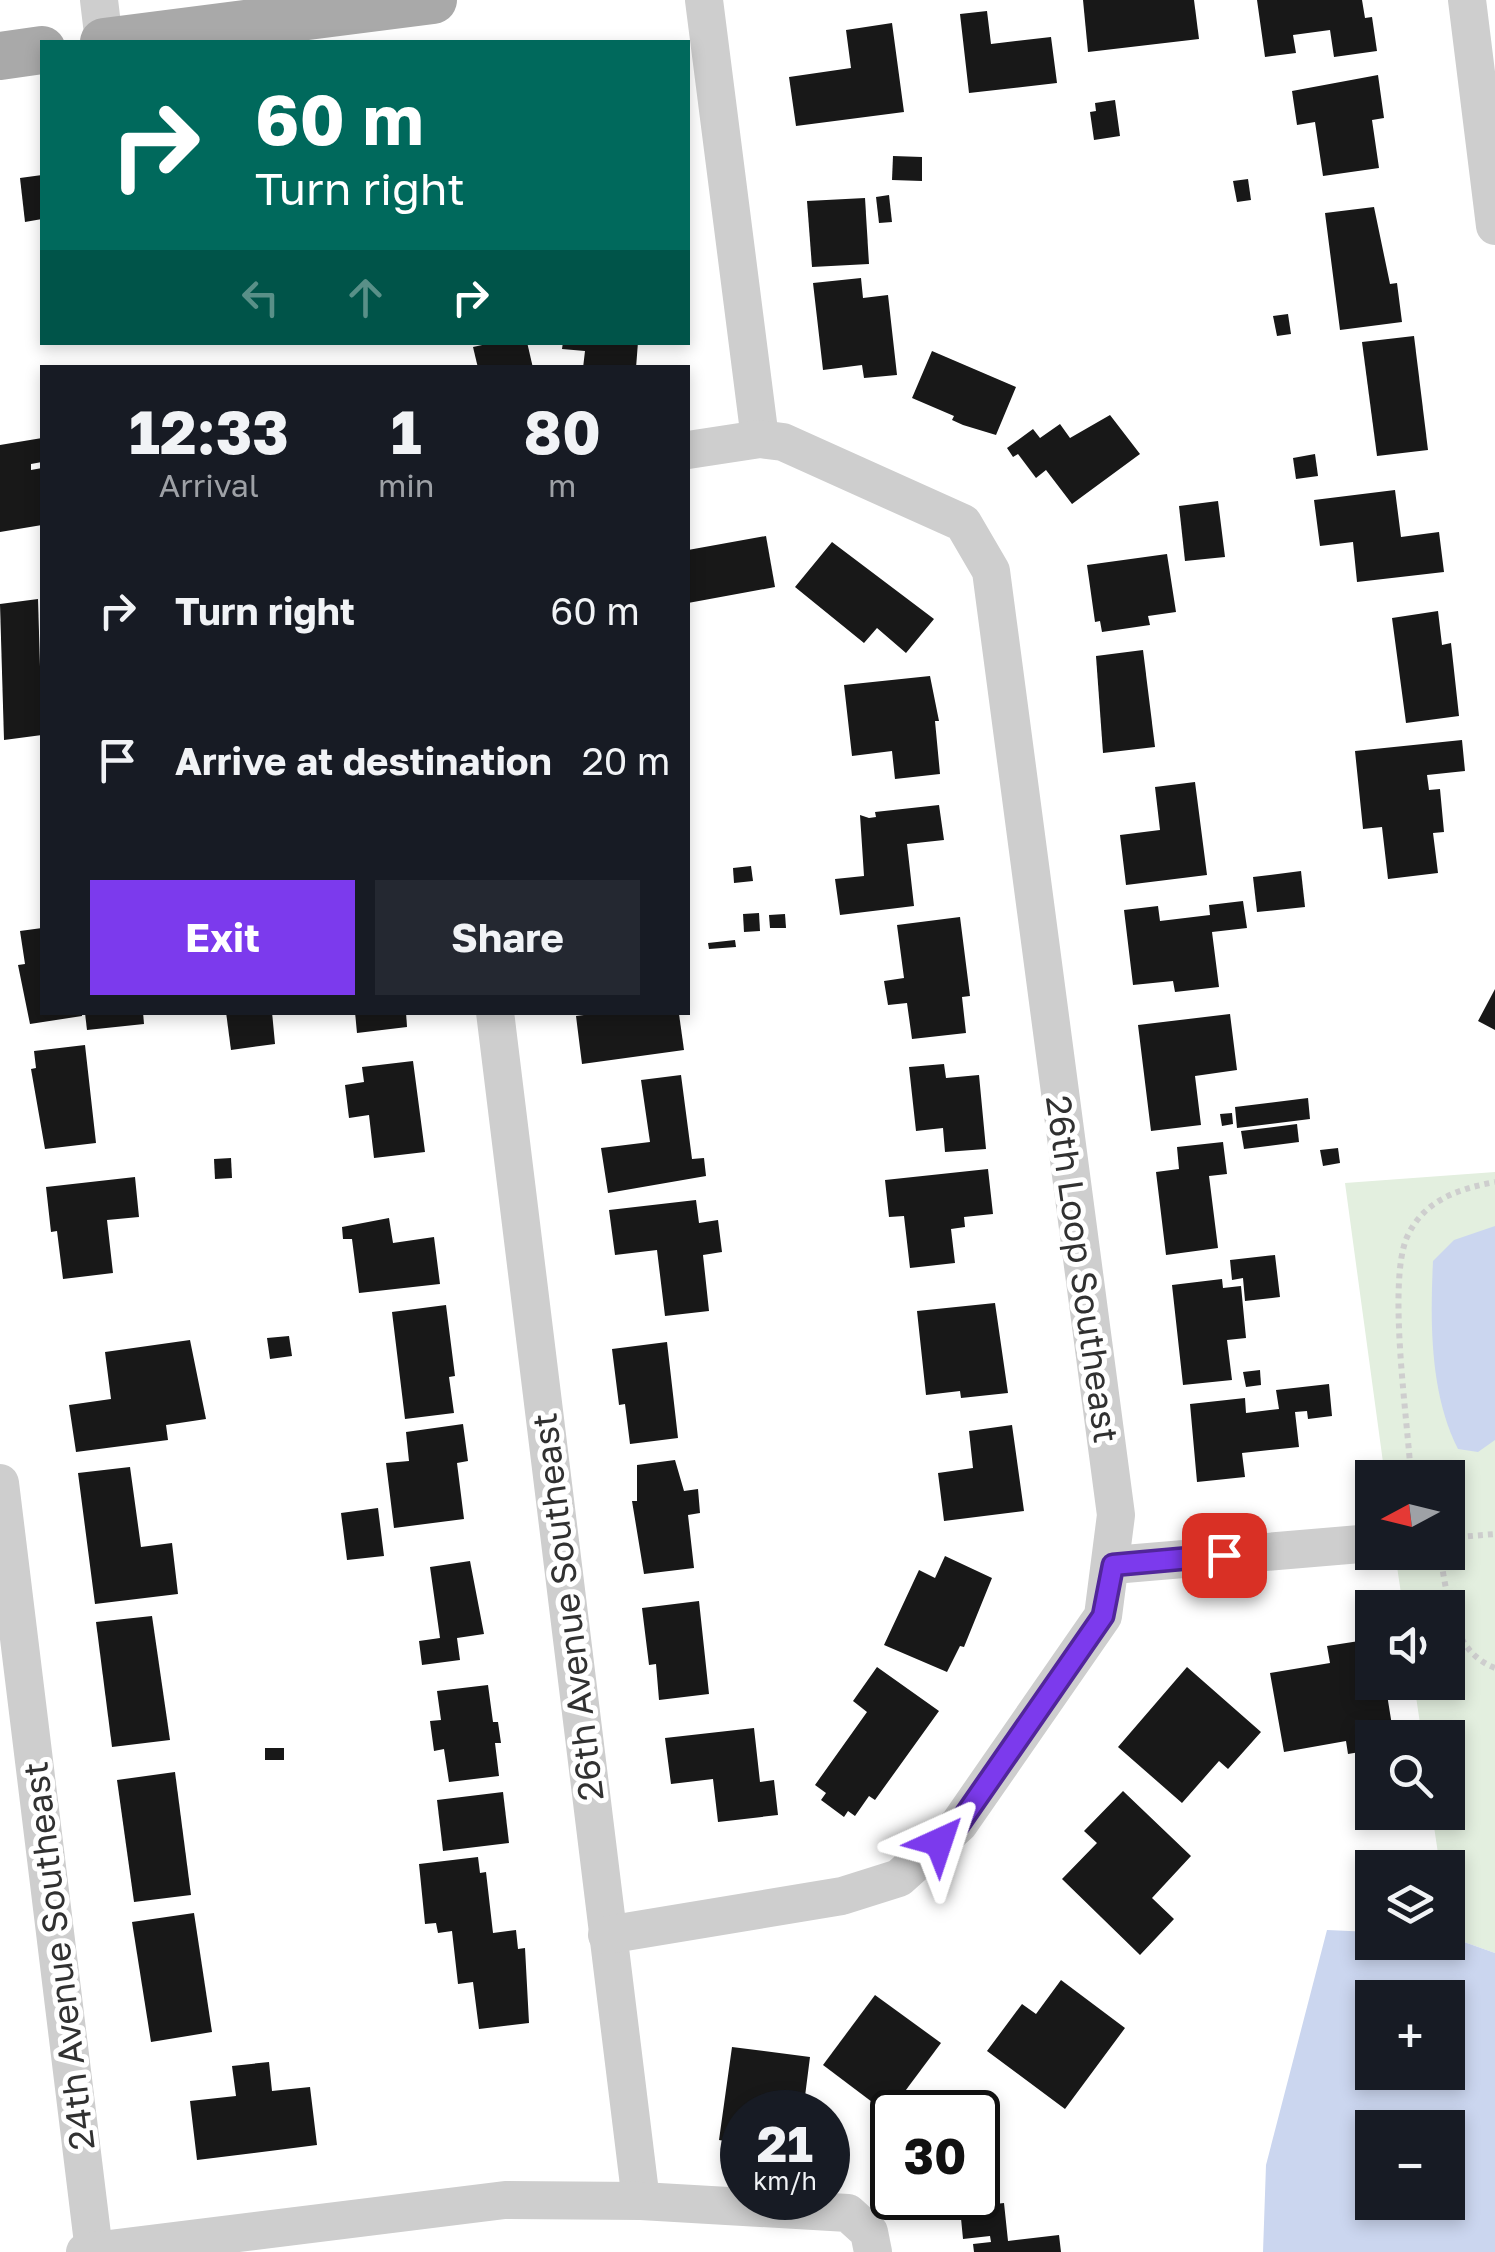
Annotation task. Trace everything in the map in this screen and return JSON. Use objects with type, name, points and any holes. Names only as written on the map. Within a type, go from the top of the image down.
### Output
[{"type":"main road","points":[[120,40],[434,0]]},
{"type":"main road","points":[[0,56],[40,50]]},
{"type":"street","points":[[99,0],[104,40]]},
{"type":"street","points":[[690,450],[760,438],[704,0]]},
{"type":"street","points":[[1466,0],[1495,226]]},
{"type":"street","name":"26th Loop Southeast","points":[[607,1935],[842,1896],[899,1878],[959,1824],[1043,1706],[1103,1616],[1113,1565],[1116,1516],[991,571],[964,523],[783,442],[760,438]]},
{"type":"street","name":"26th Avenue Southeast","points":[[495,1015],[641,2202]]},
{"type":"street","name":"24th Avenue Southeast","points":[[0,1483],[94,2251]]},
{"type":"street","points":[[1113,1565],[1355,1544]]},
{"type":"street","points":[[85,2252],[505,2200],[641,2202],[848,2213],[869,2232],[874,2252]]},
{"type":"path","points":[[1410,1460],[1399,1286],[1408,1236],[1438,1200],[1460,1188],[1495,1182]]},
{"type":"path","points":[[1465,1537],[1495,1534]]},
{"type":"path","points":[[1443,1570],[1461,1645],[1479,1662],[1495,1668]]},
{"type":"green space","points":[[1495,1172],[1495,1953],[1465,1942],[1465,1850],[1437,1850],[1435,1830],[1465,1830],[1465,1720],[1419,1720],[1417,1700],[1465,1700],[1465,1590],[1400,1590],[1398,1570],[1465,1570],[1465,1460],[1383,1460],[1345,1183]]},
{"type":"water","points":[[1495,1226],[1495,1440],[1478,1452],[1458,1449],[1442,1405],[1432,1333],[1433,1261],[1454,1240]]},
{"type":"water","points":[[1327,1930],[1355,1931],[1355,1960],[1465,1960],[1465,1942],[1495,1953],[1495,2252],[1263,2252],[1266,2165]]},
{"type":"building","points":[[1083,0],[1194,0],[1199,39],[1088,52]]},
{"type":"building","points":[[1257,0],[1362,0],[1365,18],[1372,17],[1377,51],[1334,57],[1330,30],[1293,35],[1296,53],[1265,57]]},
{"type":"building","points":[[987,11],[991,44],[1051,37],[1057,83],[969,93],[960,14]]},
{"type":"building","points":[[892,23],[904,112],[796,126],[789,77],[851,68],[846,30]]},
{"type":"building","points":[[1378,75],[1384,118],[1372,120],[1379,168],[1323,176],[1315,122],[1297,125],[1292,91]]},
{"type":"building","points":[[1115,100],[1120,136],[1094,140],[1090,112],[1096,111],[1095,103]]},
{"type":"building","points":[[893,156],[922,157],[922,181],[892,180]]},
{"type":"building","points":[[40,175],[40,219],[25,222],[20,178]]},
{"type":"building","points":[[1248,179],[1251,200],[1237,202],[1233,181]]},
{"type":"building","points":[[889,195],[892,222],[879,223],[876,197]]},
{"type":"building","points":[[865,198],[869,264],[812,267],[807,201]]},
{"type":"building","points":[[1374,207],[1390,284],[1397,283],[1402,322],[1340,330],[1325,213]]},
{"type":"building","points":[[861,278],[863,298],[888,295],[897,375],[864,378],[862,365],[823,370],[813,283]]},
{"type":"building","points":[[1288,314],[1291,334],[1277,336],[1273,316]]},
{"type":"building","points":[[1414,336],[1428,450],[1377,456],[1362,342]]},
{"type":"building","points":[[528,345],[532,365],[477,365],[473,347]]},
{"type":"building","points":[[563,345],[638,345],[636,365],[583,365],[585,351],[562,349]]},
{"type":"building","points":[[932,351],[1016,387],[996,435],[963,425],[952,420],[954,416],[912,398]]},
{"type":"building","points":[[1110,415],[1140,454],[1072,504],[1046,470],[1036,478],[1018,454],[1013,457],[1007,448],[1033,429],[1040,438],[1060,424],[1070,438]]},
{"type":"building","points":[[40,438],[40,462],[31,464],[31,470],[40,468],[40,525],[0,532],[0,445]]},
{"type":"building","points":[[1315,454],[1318,476],[1296,479],[1293,458]]},
{"type":"building","points":[[1395,490],[1401,537],[1439,532],[1444,572],[1357,582],[1353,542],[1320,546],[1314,500]]},
{"type":"building","points":[[1218,501],[1225,557],[1185,561],[1179,506]]},
{"type":"building","points":[[766,536],[775,587],[690,603],[690,550]]},
{"type":"building","points":[[832,542],[934,619],[906,653],[877,628],[864,643],[795,587]]},
{"type":"building","points":[[1167,554],[1176,612],[1148,616],[1150,625],[1102,632],[1100,621],[1095,622],[1087,565]]},
{"type":"building","points":[[38,599],[40,735],[4,740],[0,604]]},
{"type":"building","points":[[1438,611],[1442,645],[1451,643],[1459,716],[1406,723],[1392,618]]},
{"type":"building","points":[[1143,650],[1155,747],[1103,753],[1096,656]]},
{"type":"building","points":[[930,676],[939,721],[935,721],[940,774],[895,779],[892,751],[852,756],[844,685]]},
{"type":"building","points":[[1462,740],[1465,771],[1427,775],[1429,790],[1440,789],[1444,832],[1433,833],[1438,873],[1388,879],[1382,827],[1363,829],[1355,751]]},
{"type":"building","points":[[1195,782],[1207,875],[1126,885],[1120,835],[1160,830],[1155,787]]},
{"type":"building","points":[[939,805],[944,840],[907,844],[914,906],[840,915],[835,879],[864,876],[860,815],[869,818],[876,817],[875,812]]},
{"type":"building","points":[[751,866],[753,881],[734,883],[733,868]]},
{"type":"building","points":[[1301,871],[1305,907],[1257,912],[1253,877]]},
{"type":"building","points":[[1243,901],[1247,928],[1212,932],[1219,987],[1175,992],[1173,981],[1133,985],[1124,910],[1158,906],[1160,921],[1210,915],[1209,905]]},
{"type":"building","points":[[759,913],[760,931],[744,932],[743,914]]},
{"type":"building","points":[[785,914],[786,928],[770,928],[769,915]]},
{"type":"building","points":[[960,917],[970,996],[962,997],[966,1033],[912,1039],[907,1003],[888,1005],[884,981],[904,978],[897,925]]},
{"type":"building","points":[[40,928],[40,1015],[82,1016],[30,1024],[18,965],[25,964],[20,931]]},
{"type":"building","points":[[735,940],[736,947],[709,949],[708,943]]},
{"type":"building","points":[[1495,989],[1495,1030],[1478,1021]]},
{"type":"building","points":[[1230,1014],[1237,1070],[1195,1076],[1201,1125],[1151,1131],[1138,1025]]},
{"type":"building","points":[[85,1015],[143,1015],[144,1024],[87,1030]]},
{"type":"building","points":[[226,1015],[272,1015],[275,1044],[231,1050]]},
{"type":"building","points":[[355,1015],[406,1015],[407,1027],[357,1033]]},
{"type":"building","points":[[679,1015],[684,1050],[582,1064],[576,1016]]},
{"type":"building","points":[[85,1045],[96,1143],[45,1149],[31,1069],[36,1068],[34,1051]]},
{"type":"building","points":[[413,1061],[425,1152],[374,1158],[369,1115],[349,1118],[345,1085],[364,1082],[362,1067]]},
{"type":"building","points":[[944,1064],[946,1078],[979,1075],[986,1149],[945,1152],[943,1128],[916,1131],[909,1067]]},
{"type":"building","points":[[681,1075],[692,1159],[704,1158],[706,1176],[608,1193],[601,1148],[650,1142],[641,1080]]},
{"type":"building","points":[[1308,1098],[1310,1119],[1237,1128],[1235,1107]]},
{"type":"building","points":[[1232,1113],[1233,1124],[1222,1126],[1220,1114]]},
{"type":"building","points":[[1297,1124],[1299,1142],[1244,1149],[1241,1131]]},
{"type":"building","points":[[1223,1142],[1227,1174],[1209,1176],[1218,1248],[1166,1255],[1156,1172],[1179,1169],[1177,1147]]},
{"type":"building","points":[[1338,1148],[1340,1163],[1323,1166],[1320,1150]]},
{"type":"building","points":[[231,1158],[232,1178],[215,1179],[214,1159]]},
{"type":"building","points":[[988,1169],[993,1214],[964,1217],[965,1227],[951,1229],[955,1263],[910,1268],[904,1216],[889,1217],[885,1180]]},
{"type":"building","points":[[135,1177],[139,1217],[107,1220],[113,1273],[63,1279],[57,1231],[51,1232],[46,1187]]},
{"type":"building","points":[[696,1200],[699,1223],[718,1220],[722,1252],[703,1255],[709,1311],[665,1316],[657,1250],[615,1255],[609,1210]]},
{"type":"building","points":[[389,1218],[393,1243],[434,1237],[440,1284],[359,1293],[352,1239],[343,1239],[342,1227]]},
{"type":"building","points":[[1275,1255],[1280,1297],[1245,1301],[1243,1278],[1232,1280],[1230,1260]]},
{"type":"building","points":[[1222,1279],[1223,1288],[1241,1286],[1246,1338],[1227,1340],[1232,1380],[1183,1385],[1172,1285]]},
{"type":"building","points":[[995,1303],[1008,1393],[961,1398],[960,1391],[926,1395],[917,1311]]},
{"type":"building","points":[[446,1305],[455,1376],[449,1377],[454,1413],[405,1419],[392,1312]]},
{"type":"building","points":[[289,1336],[292,1356],[270,1359],[267,1338]]},
{"type":"building","points":[[190,1340],[206,1419],[166,1425],[168,1440],[76,1452],[69,1405],[111,1399],[105,1352]]},
{"type":"building","points":[[667,1342],[678,1438],[630,1444],[625,1404],[619,1405],[612,1349]]},
{"type":"building","points":[[1260,1370],[1261,1385],[1246,1387],[1243,1372]]},
{"type":"building","points":[[1329,1384],[1332,1416],[1308,1419],[1307,1411],[1295,1412],[1299,1447],[1242,1453],[1245,1477],[1197,1482],[1190,1404],[1245,1398],[1246,1413],[1279,1409],[1276,1390]]},
{"type":"building","points":[[463,1424],[468,1461],[457,1463],[464,1519],[394,1528],[386,1463],[409,1461],[406,1432]]},
{"type":"building","points":[[1012,1425],[1024,1511],[944,1521],[938,1473],[973,1468],[969,1431]]},
{"type":"building","points":[[675,1460],[684,1491],[698,1489],[700,1513],[688,1515],[694,1568],[644,1574],[632,1501],[637,1501],[637,1465]]},
{"type":"building","points":[[130,1467],[141,1547],[172,1543],[178,1594],[95,1604],[78,1473]]},
{"type":"building","points":[[378,1508],[384,1556],[347,1560],[341,1513]]},
{"type":"building","points":[[945,1556],[992,1578],[964,1647],[960,1646],[947,1672],[884,1645],[919,1570],[935,1578]]},
{"type":"building","points":[[470,1561],[484,1634],[457,1638],[460,1660],[422,1665],[419,1641],[440,1638],[430,1567]]},
{"type":"building","points":[[699,1601],[709,1694],[659,1700],[656,1664],[649,1665],[642,1608]]},
{"type":"building","points":[[152,1616],[170,1740],[112,1747],[96,1622]]},
{"type":"building","points":[[1355,1642],[1355,1700],[1388,1700],[1391,1720],[1355,1720],[1355,1753],[1348,1754],[1346,1741],[1284,1752],[1270,1673],[1330,1663],[1327,1646]]},
{"type":"building","points":[[877,1667],[939,1711],[875,1800],[869,1796],[855,1816],[848,1811],[844,1817],[821,1800],[826,1793],[815,1785],[867,1712],[853,1701]]},
{"type":"building","points":[[1187,1667],[1261,1732],[1228,1769],[1219,1761],[1182,1803],[1118,1747]]},
{"type":"building","points":[[488,1685],[493,1722],[498,1722],[501,1743],[495,1743],[499,1776],[449,1782],[444,1749],[434,1751],[430,1721],[441,1720],[437,1691]]},
{"type":"building","points":[[754,1728],[760,1782],[774,1780],[778,1815],[718,1822],[713,1779],[671,1784],[665,1738]]},
{"type":"building","points":[[265,1748],[284,1748],[284,1760],[265,1760]]},
{"type":"building","points":[[175,1772],[191,1895],[134,1902],[117,1780]]},
{"type":"building","points":[[1123,1791],[1191,1856],[1152,1898],[1174,1919],[1140,1955],[1062,1879],[1097,1843],[1084,1831]]},
{"type":"building","points":[[503,1792],[509,1843],[443,1851],[437,1800]]},
{"type":"building","points":[[478,1857],[480,1873],[486,1872],[493,1933],[516,1930],[518,1949],[525,1948],[529,2023],[479,2029],[473,1982],[458,1984],[452,1931],[438,1933],[436,1923],[425,1924],[419,1864]]},
{"type":"building","points":[[194,1913],[212,2032],[151,2042],[132,1922]]},
{"type":"building","points":[[1061,1980],[1125,2028],[1065,2109],[987,2051],[1022,2004],[1036,2014]]},
{"type":"building","points":[[875,1995],[941,2043],[906,2090],[870,2090],[870,2100],[823,2065]]},
{"type":"building","points":[[732,2047],[810,2057],[806,2090],[726,2090]]},
{"type":"building","points":[[269,2062],[272,2091],[310,2087],[317,2145],[197,2160],[190,2101],[236,2096],[232,2066]]},
{"type":"building","points":[[1000,2203],[1004,2203],[1008,2241],[1059,2235],[1061,2252],[974,2252],[973,2244],[991,2242],[990,2236],[963,2239],[961,2220],[1000,2220]]},
{"type":"route","points":[[939,1842],[959,1824],[1103,1616],[1113,1565],[1224,1555]]}]
